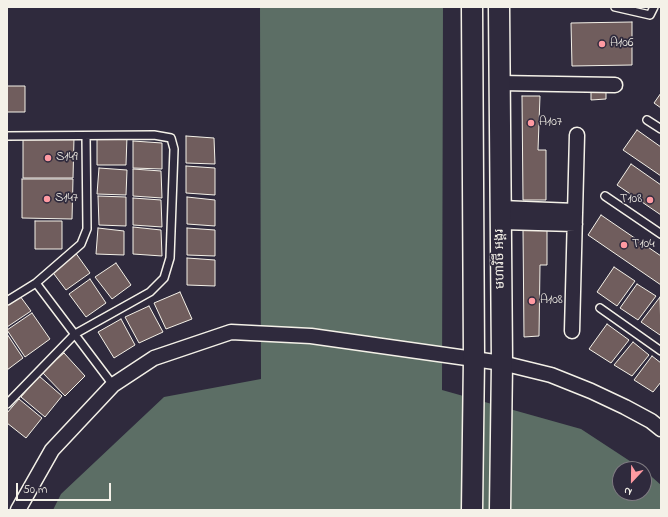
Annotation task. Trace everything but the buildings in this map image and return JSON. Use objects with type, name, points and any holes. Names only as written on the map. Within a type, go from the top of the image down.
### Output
[{"type":"main road","points":[[472,7],[474,358],[472,510]]},
{"type":"main road","name":"មហាវិថី អង្គរ","points":[[499,7],[502,363],[500,510]]},
{"type":"street","points":[[500,83],[615,85]]},
{"type":"street","points":[[572,331],[576,134]]},
{"type":"street","points":[[501,215],[575,217]]},
{"type":"street","points":[[18,510],[52,450],[113,385],[154,358],[231,332],[312,336],[502,363],[551,375],[591,391],[651,421],[661,429]]},
{"type":"lane","points":[[615,7],[650,15],[654,7]]},
{"type":"lane","points":[[647,120],[661,129]]},
{"type":"lane","points":[[7,136],[154,135],[171,138],[174,149],[170,258],[164,278],[150,292],[75,334],[7,404]]},
{"type":"lane","points":[[7,301],[36,283],[81,244],[87,229],[86,136]]},
{"type":"lane","points":[[605,196],[661,234]]},
{"type":"lane","points":[[36,283],[113,385]]},
{"type":"lane","points":[[600,308],[661,351]]},
{"type":"green space","points":[[260,7],[443,7],[442,390],[581,429],[630,461],[612,461],[612,501],[652,501],[652,477],[661,485],[661,510],[53,510],[61,494],[164,397],[261,379]]},
{"type":"place","name":"A106","points":[[602,44]]},
{"type":"place","name":"A107","points":[[531,123]]},
{"type":"place","name":"S149","points":[[48,158]]},
{"type":"place","name":"S147","points":[[47,199]]},
{"type":"place","name":"T108","points":[[650,200]]},
{"type":"place","name":"T104","points":[[624,245]]},
{"type":"place","name":"A108","points":[[532,301]]}]
